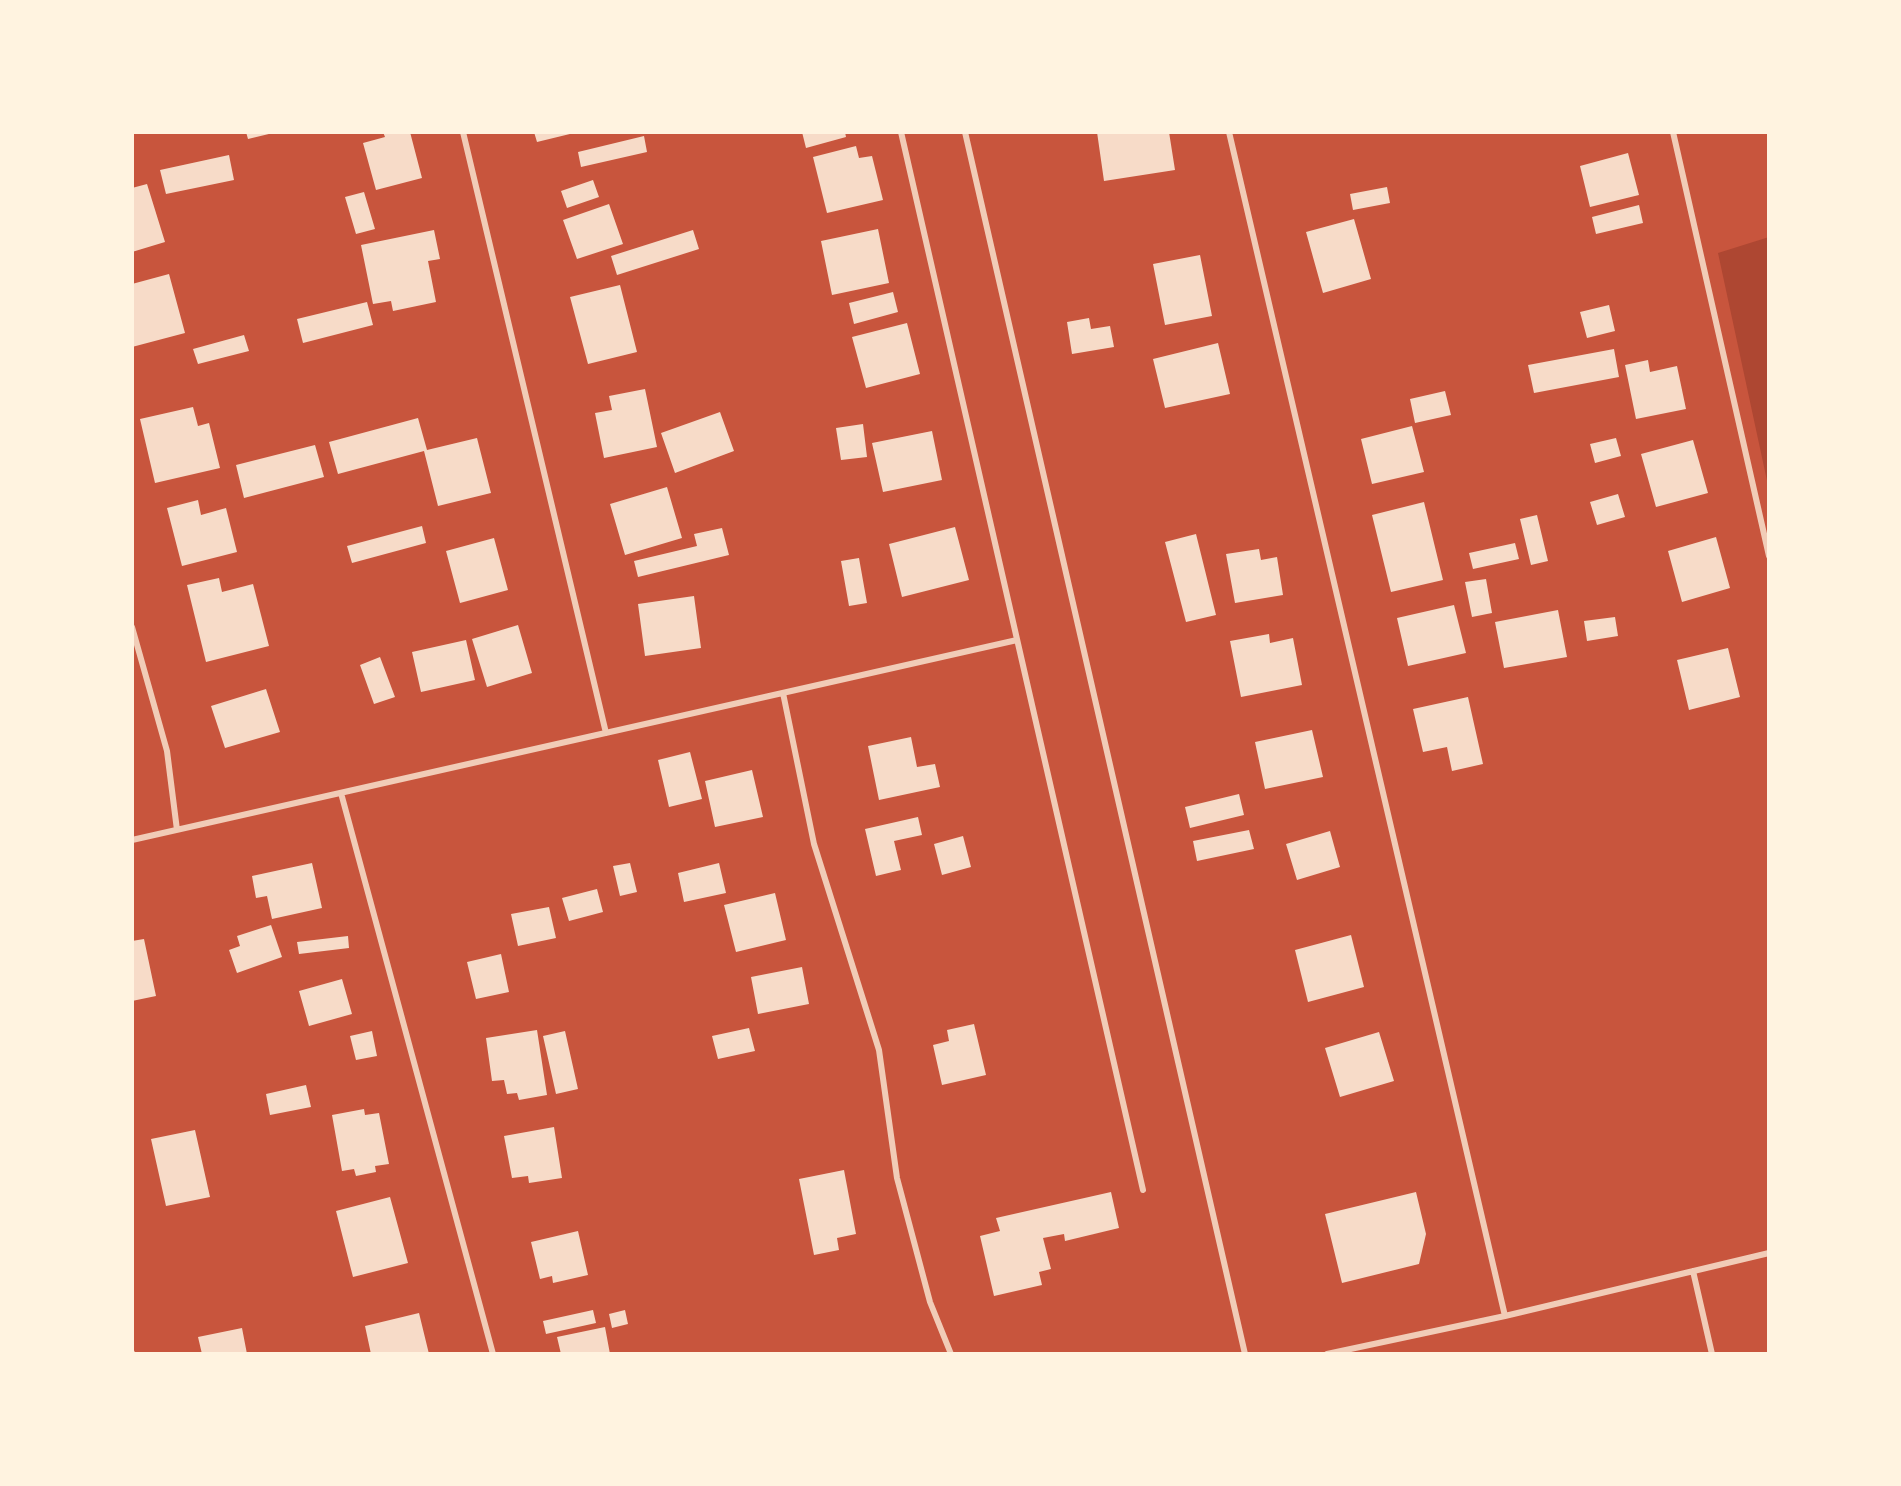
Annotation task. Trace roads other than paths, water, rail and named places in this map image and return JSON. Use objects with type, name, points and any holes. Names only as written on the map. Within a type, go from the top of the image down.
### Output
[{"type":"street","points":[[463,132],[606,733]]},
{"type":"street","points":[[901,132],[1143,1190]]},
{"type":"street","points":[[965,132],[1245,1354]]},
{"type":"street","points":[[1229,132],[1505,1316]]},
{"type":"street","points":[[1672,132],[1769,556]]},
{"type":"street","points":[[132,627],[167,751],[177,830]]},
{"type":"street","points":[[132,840],[1017,640]]},
{"type":"street","points":[[783,693],[814,844],[879,1050],[897,1178],[930,1302],[951,1354]]},
{"type":"street","points":[[341,793],[493,1354]]},
{"type":"street","points":[[1327,1354],[1505,1316],[1769,1254]]},
{"type":"street","points":[[1693,1271],[1712,1354]]}]
